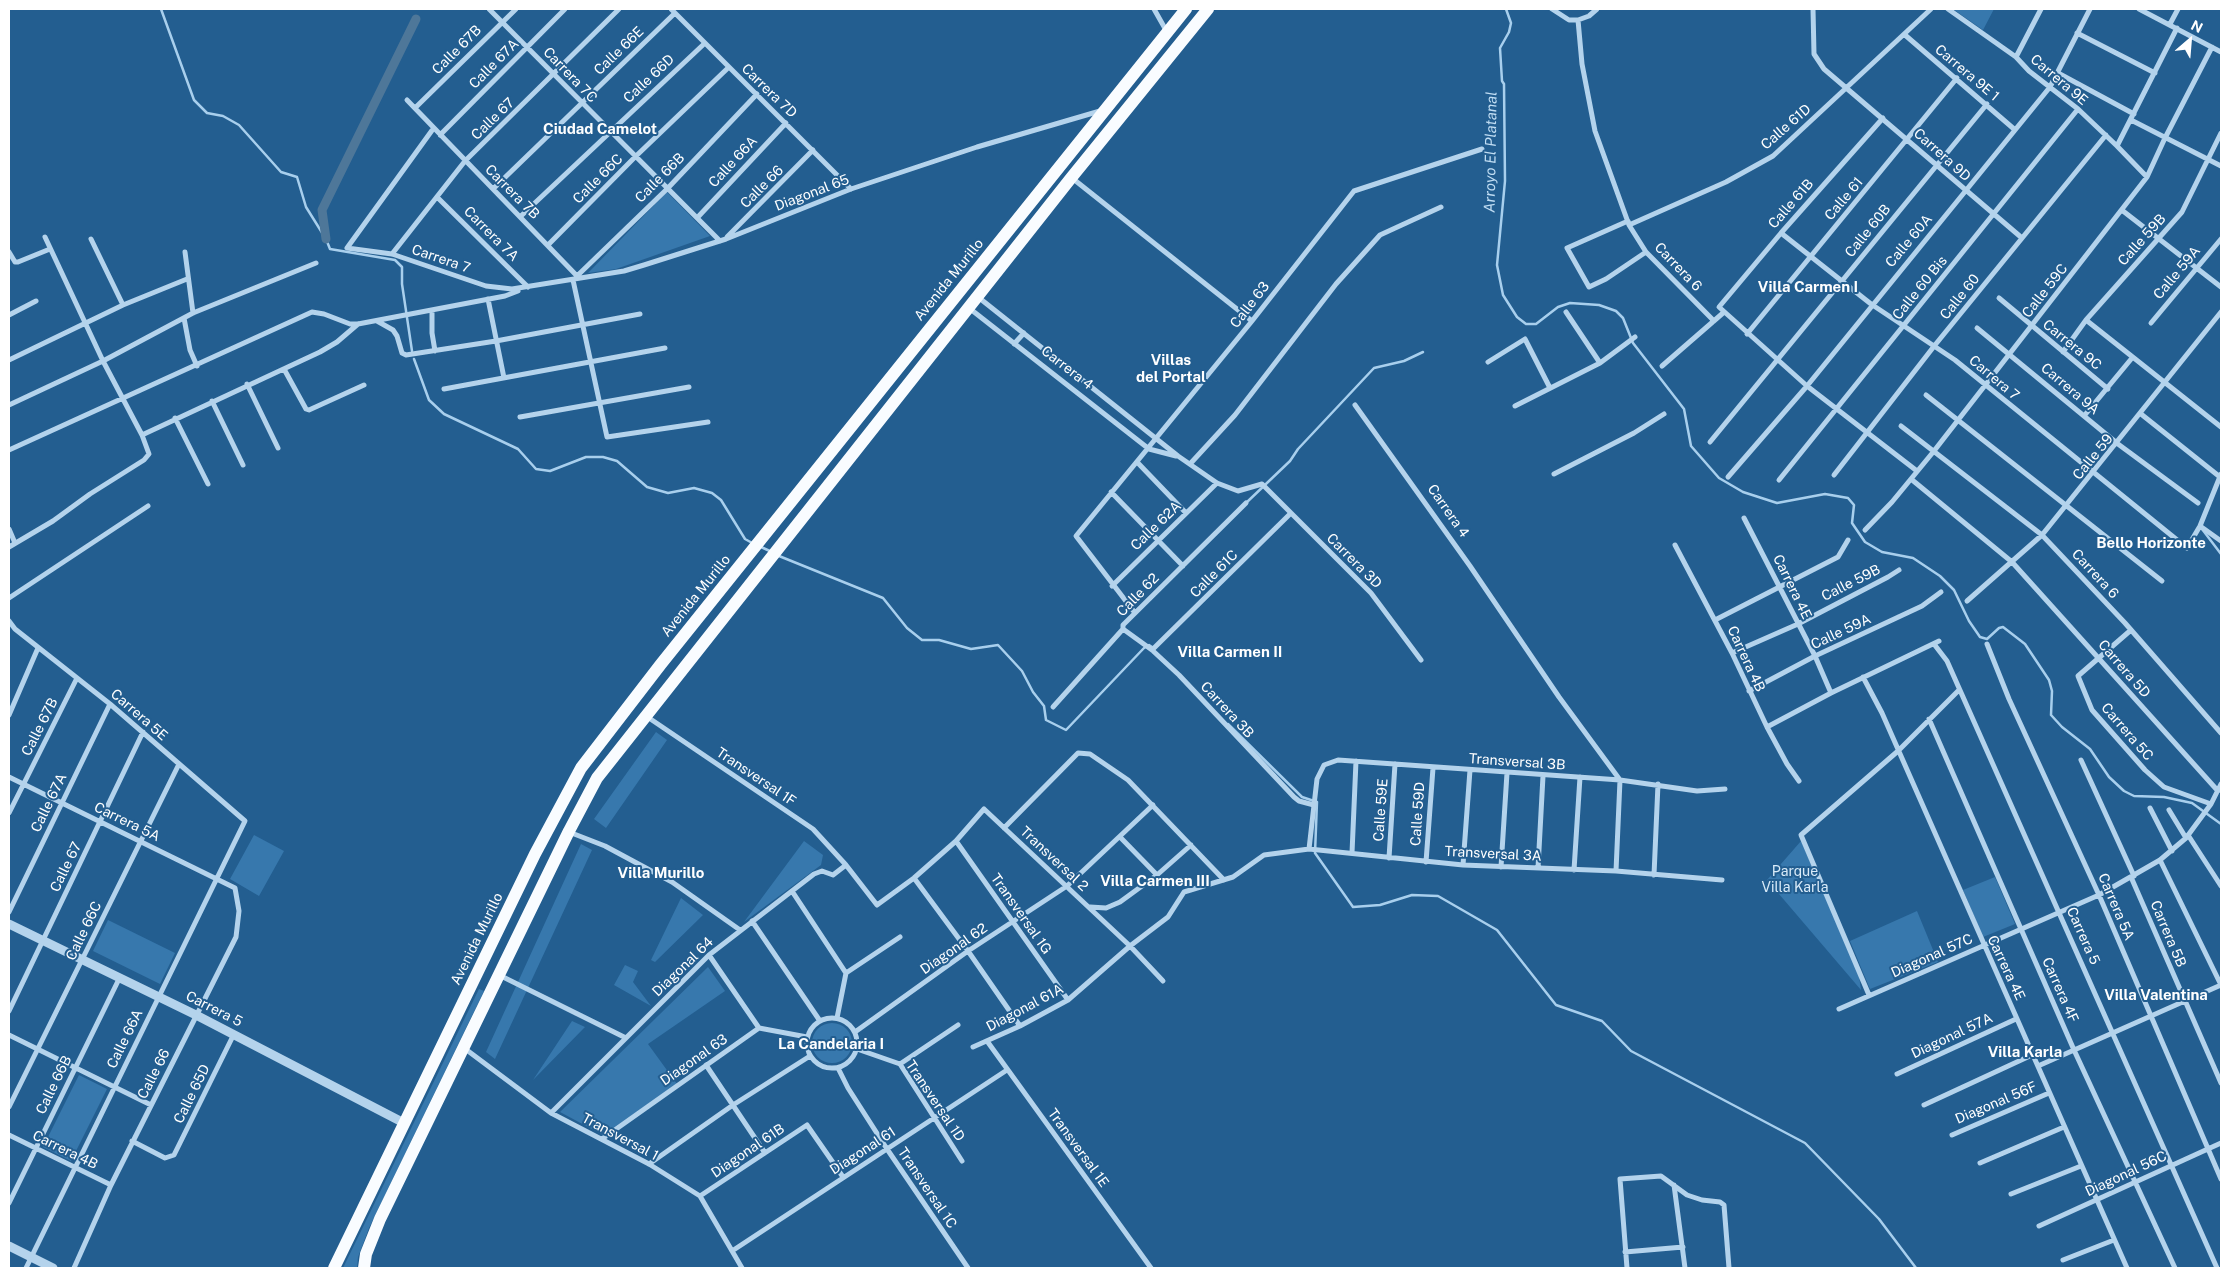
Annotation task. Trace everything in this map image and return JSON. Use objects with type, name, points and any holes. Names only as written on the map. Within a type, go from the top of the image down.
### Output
[{"type":"main road","name":"Avenida Murillo","points":[[334,1268],[541,843],[581,768],[673,649],[1186,9]]},
{"type":"main road","points":[[364,1268],[366,1254],[380,1220],[568,832],[597,778],[1071,178],[1208,9]]},
{"type":"main road","points":[[474,981],[491,990]]},
{"type":"street","name":"Carrera 7C","points":[[489,9],[667,189],[723,240]]},
{"type":"street","name":"Calle 67B","points":[[415,108],[516,9]]},
{"type":"street","name":"Calle 67A","points":[[440,135],[565,9]]},
{"type":"street","name":"Calle 67","points":[[392,254],[438,198],[465,161],[619,9]]},
{"type":"street","points":[[1154,9],[1166,32]]},
{"type":"street","points":[[1552,9],[1569,20],[1578,20],[1589,16],[1598,9]]},
{"type":"street","name":"Carrera 9D","points":[[1813,9],[1814,54],[1824,69],[2022,238]]},
{"type":"street","name":"Calle 61D","points":[[1646,252],[1606,279],[1589,287],[1567,248],[1726,182],[1773,156],[1931,9]]},
{"type":"street","name":"Carrera 9E","points":[[1948,9],[2016,57],[2106,135],[2147,178]]},
{"type":"street","points":[[2016,57],[2041,9]]},
{"type":"street","name":"Calle 60A","points":[[1728,477],[1807,386],[1871,304],[2050,87],[2090,9]]},
{"type":"street","points":[[2139,9],[2221,52]]},
{"type":"street","points":[[2170,24],[2178,9]]},
{"type":"street","name":"Carrera 7D","points":[[673,11],[851,189]]},
{"type":"street","name":"Calle 66E","points":[[493,189],[673,11]]},
{"type":"street","name":"Carrera 6","points":[[1578,20],[1582,64],[1595,131],[1629,223],[1646,252],[1714,321]]},
{"type":"street","points":[[2117,146],[2177,28]]},
{"type":"street","points":[[2077,33],[2155,73]]},
{"type":"street","name":"Carrera 9E 1","points":[[1905,35],[2014,129]]},
{"type":"street","name":"Calle 66D","points":[[521,216],[609,131],[705,43]]},
{"type":"street","name":"Calle 59C","points":[[1865,530],[1934,451],[2147,178],[2164,138],[2212,47]]},
{"type":"street","name":"Calle 66C","points":[[548,245],[635,157],[729,67]]},
{"type":"street","points":[[2058,73],[2134,114]]},
{"type":"street","name":"Calle 61","points":[[1747,334],[1957,78]]},
{"type":"street","name":"Calle 66B","points":[[577,278],[667,189],[757,94]]},
{"type":"street","name":"Carrera 7B","points":[[407,100],[521,216],[577,278]]},
{"type":"street","name":"Calle 60B","points":[[1710,442],[1987,104]]},
{"type":"street","name":"Calle 60 Bis","points":[[1779,480],[2078,110]]},
{"type":"street","name":"Diagonal 65","points":[[528,287],[624,271],[723,240],[851,189],[977,147],[1103,111]]},
{"type":"street","name":"Calle 61B","points":[[1723,313],[1719,307],[1781,233],[1883,118]]},
{"type":"street","points":[[2131,120],[2221,166]]},
{"type":"street","name":"Calle 66A","points":[[697,218],[786,123]]},
{"type":"street","name":"Carrera 7","points":[[434,129],[347,248],[392,254],[486,286],[503,289],[528,287]]},
{"type":"street","name":"Calle 59B","points":[[2063,352],[2086,320],[2182,212],[2221,133]]},
{"type":"street","name":"Calle 60","points":[[1834,475],[1935,346],[2106,135]]},
{"type":"street","name":"Calle 63","points":[[1112,586],[1076,536],[1149,449],[1354,191],[1482,149]]},
{"type":"street","name":"Calle 66","points":[[723,240],[813,150]]},
{"type":"street","points":[[1071,178],[1252,321]]},
{"type":"street","name":"Carrera 7A","points":[[438,198],[528,287]]},
{"type":"street","points":[[1190,464],[1235,415],[1336,284],[1380,236],[1441,207]]},
{"type":"street","points":[[2122,211],[2221,287]]},
{"type":"street","name":"Carrera 7","points":[[1781,233],[1871,304],[1935,346],[2187,548],[2200,526]]},
{"type":"street","points":[[9,547],[53,521],[90,494],[144,460],[149,454],[142,435],[103,361],[45,237]]},
{"type":"street","points":[[91,239],[124,305]]},
{"type":"street","name":"Calle 59A","points":[[2151,323],[2221,239]]},
{"type":"street","points":[[9,252],[15,262],[18,262],[50,249]]},
{"type":"street","points":[[185,252],[188,264],[187,278],[192,313]]},
{"type":"street","points":[[9,405],[103,361],[192,313],[316,263]]},
{"type":"street","points":[[9,359],[124,305],[187,278]]},
{"type":"street","points":[[577,278],[582,324],[607,437],[708,422]]},
{"type":"street","points":[[9,450],[312,312],[358,324],[488,299],[528,287]]},
{"type":"street","name":"Carrera 4","points":[[978,296],[1178,456],[1217,483],[1238,491],[1264,485]]},
{"type":"street","name":"Carrera 9C","points":[[1999,298],[2108,389]]},
{"type":"street","points":[[488,299],[504,378]]},
{"type":"street","points":[[9,315],[36,301]]},
{"type":"street","name":"Carrera 4","points":[[968,308],[1149,449],[1178,456]]},
{"type":"street","points":[[432,310],[432,333],[435,351]]},
{"type":"street","points":[[1566,312],[1600,363]]},
{"type":"street","name":"Calle 59","points":[[1967,601],[2042,536],[2118,444],[2221,312]]},
{"type":"street","points":[[1662,366],[1723,313],[1807,386],[1917,470]]},
{"type":"street","points":[[390,318],[402,353],[406,355],[496,341],[640,314]]},
{"type":"street","points":[[184,318],[190,350],[197,366]]},
{"type":"street","points":[[2086,320],[2221,427]]},
{"type":"street","points":[[377,321],[393,330]]},
{"type":"street","points":[[142,435],[174,418],[284,369],[338,342],[358,324]]},
{"type":"street","name":"Carrera 9A","points":[[1977,328],[2011,354],[2118,444],[2198,502]]},
{"type":"street","points":[[1014,344],[1024,333]]},
{"type":"street","points":[[1515,406],[1600,363],[1635,338]]},
{"type":"street","points":[[1488,362],[1525,339],[1550,388]]},
{"type":"street","points":[[444,390],[666,348]]},
{"type":"street","points":[[2084,416],[2132,358]]},
{"type":"street","points":[[284,369],[306,409],[309,410],[364,385]]},
{"type":"street","points":[[247,384],[278,448]]},
{"type":"street","points":[[520,416],[689,387]]},
{"type":"street","points":[[1926,395],[2162,581]]},
{"type":"street","points":[[212,401],[243,465]]},
{"type":"street","name":"Carrera 4","points":[[1355,405],[1620,780]]},
{"type":"street","points":[[1554,474],[1634,433],[1664,414]]},
{"type":"street","points":[[2141,414],[2221,476],[2200,526],[2221,540]]},
{"type":"street","points":[[174,418],[208,484]]},
{"type":"street","name":"Carrera 6","points":[[1901,426],[2042,536],[2131,630],[2221,733]]},
{"type":"street","points":[[1137,462],[1186,512]]},
{"type":"street","name":"Carrera 5D","points":[[1911,479],[2012,562],[2218,790]]},
{"type":"street","name":"Calle 62A","points":[[1112,586],[1217,483]]},
{"type":"street","name":"Carrera 3D","points":[[1264,485],[1371,593],[1421,660]]},
{"type":"street","points":[[1111,492],[1183,566]]},
{"type":"street","name":"Calle 62","points":[[1053,707],[1123,629],[1123,625],[1246,503]]},
{"type":"street","points":[[9,598],[148,506]]},
{"type":"street","name":"Calle 61C","points":[[1152,650],[1291,513]]},
{"type":"street","name":"Carrera 4E","points":[[1744,518],[1815,656],[1831,693]]},
{"type":"street","points":[[9,529],[15,542]]},
{"type":"street","points":[[1715,620],[1838,558],[1848,540]]},
{"type":"street","name":"Carrera 4B","points":[[1676,545],[1732,653],[1767,727],[1787,764],[1799,781]]},
{"type":"street","name":"Calle 59B","points":[[1732,653],[1798,624],[1888,578],[1899,570]]},
{"type":"street","points":[[1112,586],[1135,613]]},
{"type":"street","name":"Calle 59A","points":[[1749,692],[1815,656],[1922,606],[1941,592]]},
{"type":"street","name":"Carrera 5E","points":[[9,621],[15,629],[143,732],[245,822]]},
{"type":"street","points":[[9,632],[15,629]]},
{"type":"street","name":"Carrera 3B","points":[[1123,629],[1152,650],[1294,797],[1299,801],[1314,804]]},
{"type":"street","name":"Carrera 5C","points":[[2131,630],[2101,659],[2078,676],[2092,710],[2145,770],[2164,787],[2209,806]]},
{"type":"street","name":"Carrera 5","points":[[1863,677],[1937,642],[2217,1268]]},
{"type":"street","name":"Carrera 5A","points":[[1987,644],[2009,699],[2099,895],[2221,1180]]},
{"type":"street","points":[[9,715],[38,648]]},
{"type":"street","points":[[1767,727],[1863,677]]},
{"type":"street","name":"Carrera 4E","points":[[1863,677],[1898,751],[2127,1268]]},
{"type":"street","name":"Calle 67B","points":[[9,813],[22,784],[78,678]]},
{"type":"street","points":[[1869,995],[1801,835],[1898,751],[1958,690]]},
{"type":"street","name":"Calle 67A","points":[[9,912],[110,704]]},
{"type":"street","name":"Transversal 1F","points":[[645,716],[813,829],[846,866]]},
{"type":"street","name":"Carrera 4F","points":[[1929,719],[2074,1050],[2175,1268]]},
{"type":"street","name":"Calle 67","points":[[9,1010],[143,732]]},
{"type":"street","points":[[1004,828],[1078,753],[1090,754],[1120,774],[1153,805],[1224,880]]},
{"type":"street","name":"Transversal 3B","points":[[1314,804],[1317,779],[1324,765],[1338,760],[1620,780],[1697,790],[1725,789]]},
{"type":"street","name":"Carrera 5B","points":[[2081,760],[2221,1082]]},
{"type":"street","points":[[1352,853],[1356,761]]},
{"type":"street","name":"Calle 66C","points":[[9,1107],[179,764]]},
{"type":"street","name":"Calle 59E","points":[[1388,858],[1396,764]]},
{"type":"street","name":"Calle 59D","points":[[1426,862],[1433,768]]},
{"type":"street","points":[[1463,865],[1470,770]]},
{"type":"street","points":[[1500,867],[1507,773]]},
{"type":"street","points":[[1538,868],[1544,776]]},
{"type":"street","name":"Carrera 5A","points":[[9,777],[234,888]]},
{"type":"street","points":[[1574,870],[1580,777]]},
{"type":"street","points":[[1616,871],[1620,780]]},
{"type":"street","points":[[1654,874],[1658,784]]},
{"type":"street","name":"Diagonal 57C","points":[[1839,1009],[2099,895],[2133,876],[2172,852],[2187,837],[2209,806],[2221,784]]},
{"type":"street","points":[[1309,849],[1314,804]]},
{"type":"street","name":"Diagonal 62","points":[[855,1032],[968,951],[1067,886],[1153,805]]},
{"type":"street","points":[[2150,808],[2172,852]]},
{"type":"street","name":"Transversal 2","points":[[956,841],[984,809],[1130,946],[1163,981]]},
{"type":"street","points":[[2169,810],[2221,886]]},
{"type":"street","name":"Calle 66A","points":[[26,1268],[245,822]]},
{"type":"street","points":[[568,832],[605,846],[672,882],[740,930]]},
{"type":"street","points":[[1120,837],[1157,876]]},
{"type":"street","points":[[846,866],[877,905],[914,878],[956,841]]},
{"type":"street","name":"Transversal 1G","points":[[956,841],[1068,1000]]},
{"type":"street","points":[[1089,907],[1106,908],[1120,902],[1157,876],[1191,845]]},
{"type":"street","name":"Transversal 3A","points":[[1264,856],[1309,849],[1463,865],[1616,871],[1722,880]]},
{"type":"street","name":"Diagonal 61A","points":[[973,1047],[1020,1026],[1068,1000],[1130,946],[1168,917],[1184,892],[1224,880],[1242,872],[1264,856]]},
{"type":"street","points":[[2038,1066],[2221,985],[2160,860]]},
{"type":"street","name":"Diagonal 64","points":[[551,1113],[709,955],[818,871],[832,875],[846,866]]},
{"type":"street","points":[[914,878],[1020,1026]]},
{"type":"street","name":"Calle 66","points":[[74,1268],[111,1185],[150,1105],[236,937],[239,911],[234,888]]},
{"type":"street","points":[[792,891],[846,973],[837,1018]]},
{"type":"street","points":[[752,921],[820,1020]]},
{"type":"street","name":"Carrera 5","points":[[9,924],[234,1034],[404,1123]]},
{"type":"street","points":[[846,973],[900,937]]},
{"type":"street","points":[[709,955],[759,1028],[807,1037]]},
{"type":"street","points":[[498,975],[626,1038]]},
{"type":"street","name":"Calle 66B","points":[[9,1203],[120,977]]},
{"type":"street","points":[[837,1018],[851,1026],[855,1032],[857,1049],[852,1059],[838,1068],[820,1066],[810,1056],[806,1043],[807,1037],[810,1030],[820,1020],[837,1018]]},
{"type":"street","name":"Diagonal 57A","points":[[1897,1074],[2016,1019]]},
{"type":"street","points":[[900,1064],[958,1025]]},
{"type":"street","name":"Diagonal 63","points":[[602,1139],[759,1028]]},
{"type":"street","name":"Calle 65D","points":[[132,1142],[165,1158],[171,1158],[234,1034]]},
{"type":"street","points":[[9,1035],[150,1105]]},
{"type":"street","name":"Transversal 1E","points":[[987,1041],[1151,1268]]},
{"type":"street","name":"Transversal 1","points":[[463,1048],[551,1113],[649,1164],[700,1196],[742,1268]]},
{"type":"street","name":"Transversal 1D","points":[[857,1049],[900,1064],[962,1161]]},
{"type":"street","points":[[1924,1104],[2032,1055]]},
{"type":"street","points":[[649,1164],[733,1105],[810,1056]]},
{"type":"street","points":[[706,1065],[764,1153]]},
{"type":"street","name":"Transversal 1C","points":[[838,1068],[848,1088],[887,1149],[968,1268]]},
{"type":"street","name":"Diagonal 61","points":[[732,1250],[1008,1070]]},
{"type":"street","name":"Diagonal 56F","points":[[1952,1135],[2049,1093]]},
{"type":"street","name":"Diagonal 61B","points":[[700,1196],[807,1125],[843,1177]]},
{"type":"street","points":[[1980,1163],[2064,1127]]},
{"type":"street","name":"Carrera 4B","points":[[9,1135],[111,1185]]},
{"type":"street","name":"Diagonal 56C","points":[[2039,1226],[2221,1143]]},
{"type":"street","points":[[2011,1194],[2081,1166]]},
{"type":"street","points":[[1627,1268],[1620,1179],[1661,1176],[1687,1194],[1702,1200],[1720,1202],[1724,1205],[1730,1268]]},
{"type":"street","points":[[1674,1185],[1685,1268]]},
{"type":"street","points":[[2063,1260],[2114,1240]]},
{"type":"street","points":[[9,1246],[53,1268]]},
{"type":"street","points":[[1625,1252],[1683,1247]]},
{"type":"green space","points":[[1953,9],[1994,9],[1983,30]]},
{"type":"green space","points":[[667,192],[710,236],[616,269],[588,273]]},
{"type":"green space","points":[[656,732],[667,740],[606,828],[594,819]]},
{"type":"green space","points":[[254,835],[284,851],[259,896],[230,879]]},
{"type":"green space","points":[[804,841],[823,855],[821,865],[744,922]]},
{"type":"green space","name":"Parque Villa Karla","points":[[1801,841],[1859,976],[1861,990],[1767,880]]},
{"type":"green space","points":[[581,844],[592,850],[495,1059],[486,1052]]},
{"type":"green space","points":[[1995,877],[2015,924],[1983,937],[1963,890]]},
{"type":"green space","points":[[681,898],[703,915],[655,962],[651,960]]},
{"type":"green space","points":[[1917,911],[1938,962],[1870,989],[1850,941]]},
{"type":"green space","points":[[108,920],[175,953],[160,984],[93,951]]},
{"type":"green space","points":[[625,965],[638,971],[633,982],[651,1006],[614,985]]},
{"type":"green space","points":[[708,967],[725,991],[648,1044],[677,1084],[603,1135],[560,1112]]},
{"type":"green space","points":[[479,989],[484,991],[369,1228],[358,1257],[357,1268],[343,1268]]},
{"type":"green space","points":[[572,1021],[585,1027],[533,1080]]},
{"type":"green space","points":[[828,1023],[836,1023],[843,1026],[849,1032],[852,1043],[849,1054],[843,1060],[836,1063],[828,1063],[821,1060],[815,1054],[812,1047],[812,1039],[815,1032],[821,1026]]},
{"type":"green space","points":[[79,1075],[107,1089],[71,1161],[43,1147]]},
{"type":"waterway","points":[[161,9],[194,100],[207,113],[223,116],[239,125],[281,172],[297,177],[306,207],[330,249],[395,260],[402,267],[402,284],[412,351]]},
{"type":"waterway","name":"Arroyo El Platanal","points":[[1506,9],[1511,23],[1509,32],[1500,48],[1502,81],[1504,84],[1505,181],[1497,265],[1503,295],[1517,317],[1526,324],[1536,324],[1558,307],[1570,303],[1599,305],[1616,311],[1623,318],[1633,343],[1684,409],[1691,446],[1719,478],[1743,492],[1777,503],[1825,494],[1848,498],[1854,505],[1852,523],[1865,542],[1882,552],[1913,558],[1940,576],[1954,590],[1969,621],[1980,637],[1987,639],[1999,628],[2003,627],[2025,644],[2049,680],[2052,691],[2051,715],[2062,727],[2090,749],[2109,777],[2124,791],[2134,796],[2164,797],[2192,803],[2221,824]]},
{"type":"waterway","points":[[326,239],[322,210],[416,19]]},
{"type":"waterway","points":[[1246,503],[1290,461],[1298,449],[1374,368],[1404,361],[1423,352]]},
{"type":"waterway","points":[[414,359],[429,400],[444,414],[518,449],[536,469],[550,471],[586,457],[603,457],[617,461],[647,487],[668,493],[694,488],[712,493],[721,500],[745,539],[754,544]]},
{"type":"waterway","points":[[2202,529],[2221,554]]},
{"type":"waterway","points":[[761,547],[772,552]]},
{"type":"waterway","points":[[779,556],[883,598],[907,628],[922,640],[939,640],[971,649],[998,645],[1022,671],[1033,692],[1044,706],[1046,720],[1066,730],[1144,648],[1149,645],[1152,647]]},
{"type":"waterway","points":[[1228,724],[1302,797],[1317,802],[1315,853],[1353,907],[1380,905],[1412,895],[1438,896],[1497,930],[1556,1005],[1602,1021],[1631,1051],[1805,1143],[1879,1219],[1916,1268]]},
{"type":"district","name":"Ciudad Camelot","points":[[600,129]]},
{"type":"district","name":"Villa Carmen I","points":[[1808,287]]},
{"type":"district","name":"Villas del Portal","points":[[1171,368]]},
{"type":"district","name":"Bello Horizonte","points":[[2151,543]]},
{"type":"district","name":"Villa Carmen II","points":[[1230,652]]},
{"type":"district","name":"Villa Murillo","points":[[661,873]]},
{"type":"district","name":"Villa Carmen III","points":[[1155,881]]},
{"type":"district","name":"Villa Valentina","points":[[2156,995]]},
{"type":"district","name":"La Candelaria I","points":[[831,1044]]},
{"type":"district","name":"Villa Karla","points":[[2025,1052]]}]
